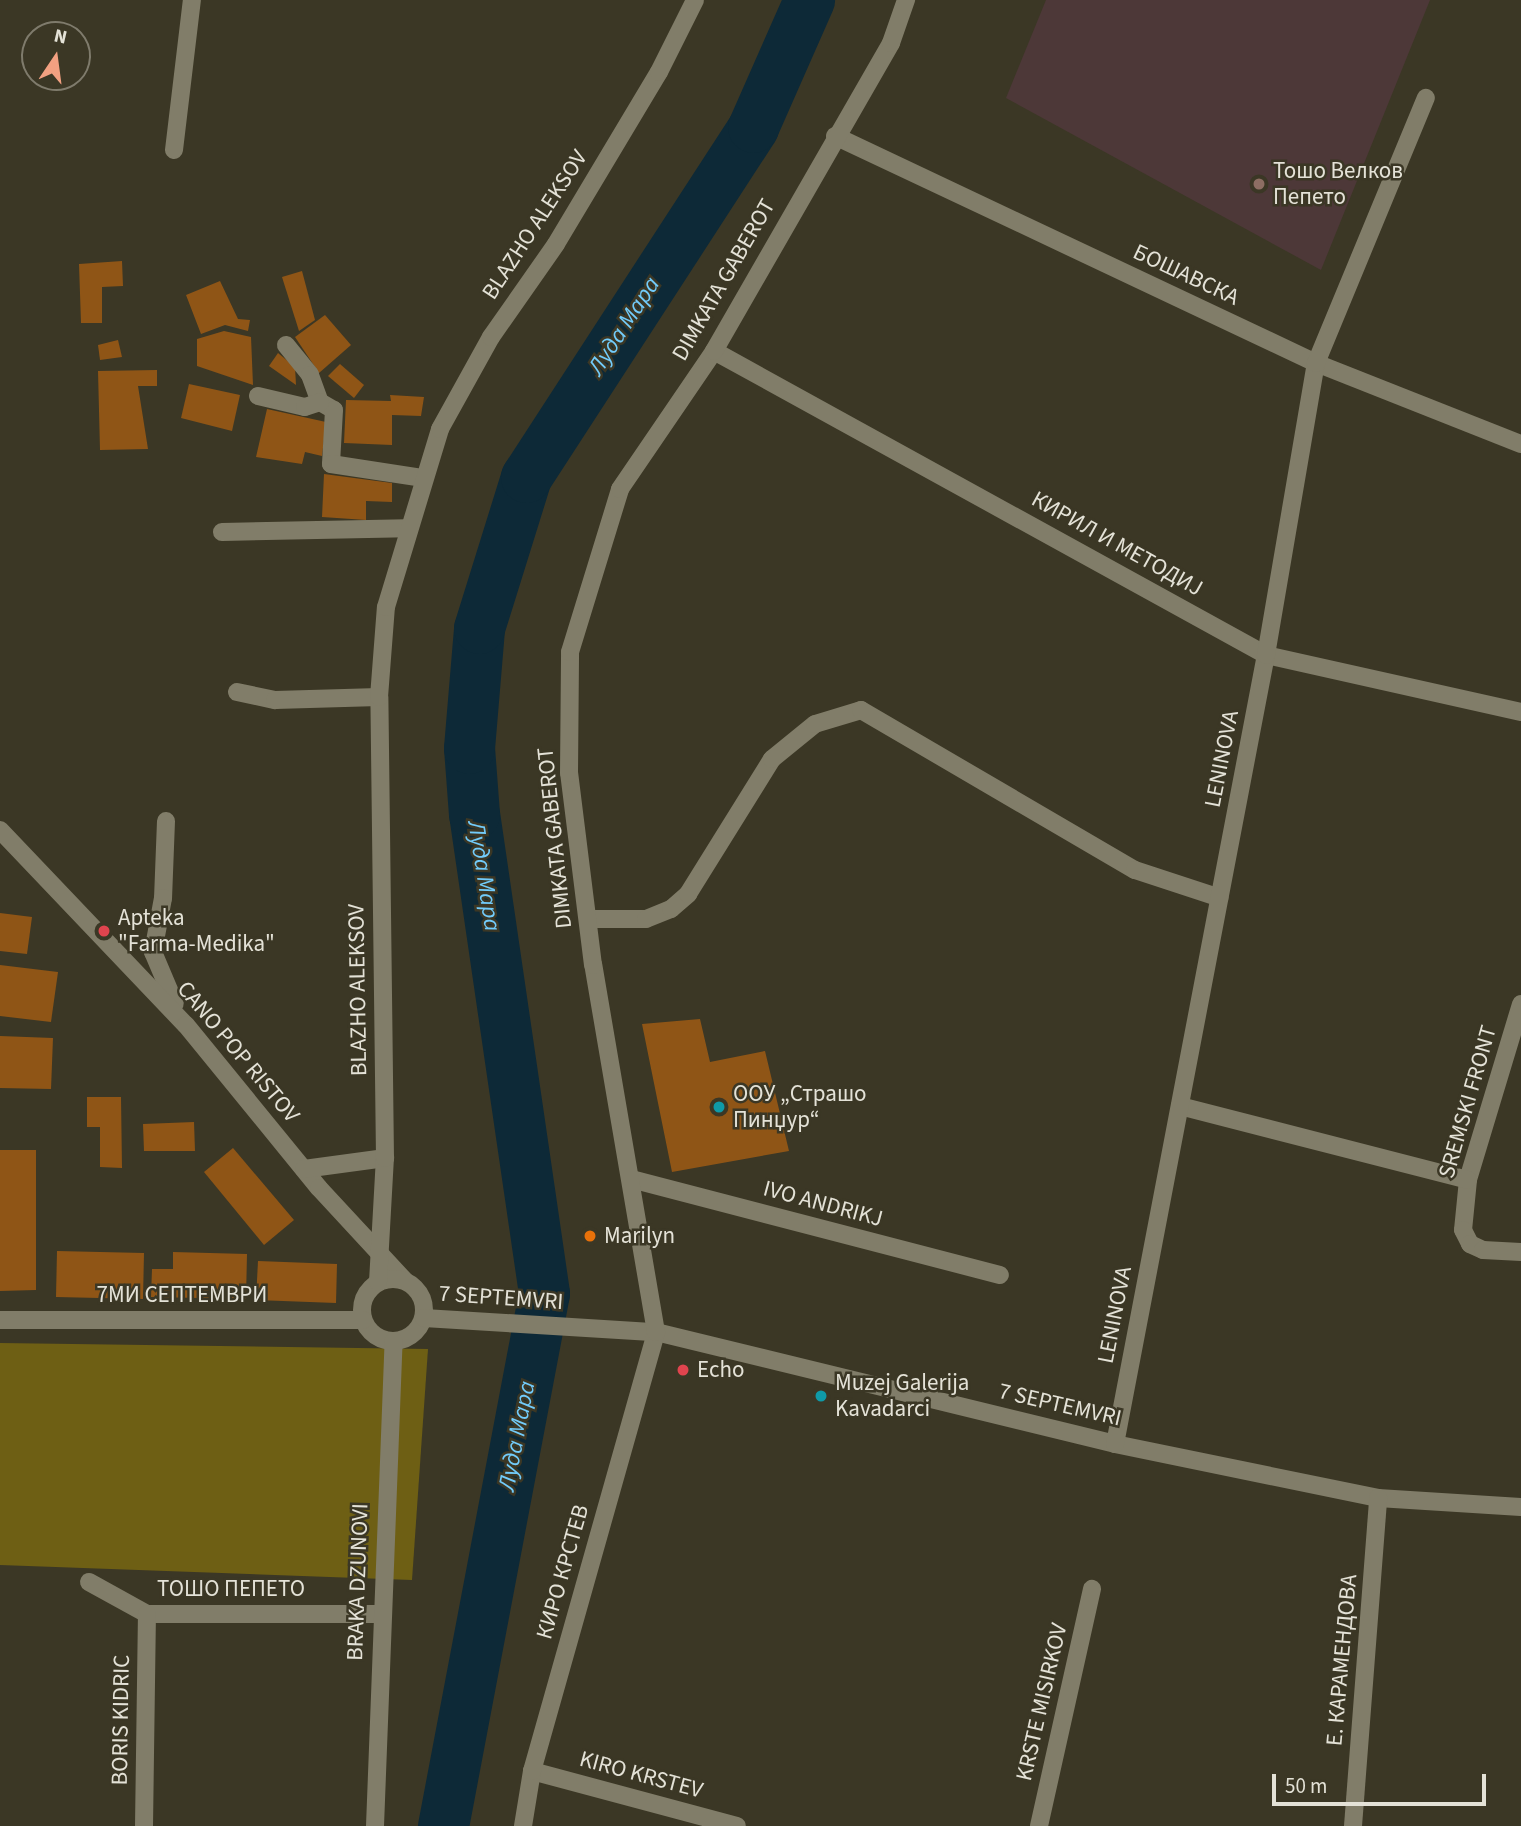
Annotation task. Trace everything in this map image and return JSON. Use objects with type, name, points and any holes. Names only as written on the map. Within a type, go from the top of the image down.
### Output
[{"type":"street","points":[[174,150],[192,0]]},
{"type":"street","name":"BLAZHO ALEKSOV","points":[[377,1282],[382,1259],[385,1157],[379,697],[386,607],[422,478],[491,337],[556,244],[695,0]]},
{"type":"street","name":"DIMKATA GABEROT","points":[[656,1332],[635,1180],[588,919],[569,773],[570,652],[620,489],[715,351],[835,136],[891,43],[906,0]]},
{"type":"street","name":"LENINOVA","points":[[1115,1444],[1266,655],[1315,363],[1426,98]]},
{"type":"street","name":"БОШАВСКА","points":[[835,136],[1315,363],[1521,444]]},
{"type":"street","points":[[286,345],[310,375],[320,402],[334,411],[331,464],[422,478]]},
{"type":"street","name":"КИРИЛ И МЕТОДИЈ","points":[[715,351],[1266,655],[1521,712]]},
{"type":"street","points":[[258,396],[305,407],[320,402]]},
{"type":"street","points":[[222,532],[406,528]]},
{"type":"street","points":[[237,692],[275,700],[379,697]]},
{"type":"street","points":[[588,919],[646,919],[671,909],[688,894],[772,759],[814,724],[861,709],[1135,870],[1220,898]]},
{"type":"street","points":[[166,821],[163,898],[153,952],[186,1025]]},
{"type":"street","name":"CANO POP RISTOV","points":[[0,830],[186,1025],[304,1169],[382,1259],[405,1281]]},
{"type":"street","name":"SREMSKI FRONT","points":[[1521,1004],[1468,1180],[1463,1230],[1470,1244],[1521,1252]]},
{"type":"street","points":[[1180,1106],[1468,1180]]},
{"type":"street","points":[[304,1169],[385,1157]]},
{"type":"street","name":"IVO ANDRIKJ","points":[[635,1180],[1000,1275]]},
{"type":"street","points":[[405,1281],[417,1290],[424,1318],[411,1335],[394,1341],[375,1336],[363,1320],[362,1306],[377,1282],[405,1281]]},
{"type":"street","name":"7 SEPTEMVRI","points":[[424,1318],[485,1324],[656,1332],[1115,1444],[1378,1498],[1521,1507]]},
{"type":"street","name":"7МИ СЕПТЕМВРИ","points":[[0,1320],[363,1320]]},
{"type":"street","name":"КИРО КРСТЕВ","points":[[523,1826],[532,1771],[656,1332]]},
{"type":"street","name":"BRAKA DZUNOVI","points":[[375,1826],[380,1614],[394,1341]]},
{"type":"street","name":"Е. КАРАМЕНДОВА","points":[[1353,1826],[1378,1498]]},
{"type":"street","name":"ТОШО ПЕПЕТО","points":[[89,1582],[147,1614],[380,1614]]},
{"type":"street","name":"KRSTE MISIRKOV","points":[[1039,1826],[1092,1590]]},
{"type":"street","name":"BORIS KIDRIC","points":[[144,1826],[147,1614]]},
{"type":"street","name":"KIRO KRSTEV","points":[[532,1771],[737,1826]]},
{"type":"shaded area","name":"Тошо Велков Пепето","points":[[1046,0],[1430,0],[1321,270],[1006,98]]},
{"type":"shaded area","points":[[0,1343],[428,1349],[412,1580],[0,1565]]},
{"type":"building","points":[[122,261],[123,286],[102,287],[102,323],[81,323],[79,264]]},
{"type":"building","points":[[302,271],[315,320],[299,331],[282,277]]},
{"type":"building","points":[[220,281],[238,319],[250,320],[248,331],[225,325],[201,334],[186,295]]},
{"type":"building","points":[[325,315],[351,345],[319,373],[295,337]]},
{"type":"building","points":[[224,331],[251,337],[253,385],[197,366],[197,339]]},
{"type":"building","points":[[118,340],[122,357],[100,360],[98,345]]},
{"type":"building","points":[[278,353],[295,367],[296,385],[269,366]]},
{"type":"building","points":[[340,364],[364,385],[354,398],[328,376]]},
{"type":"building","points":[[157,370],[157,386],[138,386],[148,449],[100,450],[98,371]]},
{"type":"building","points":[[189,384],[240,395],[232,431],[181,418]]},
{"type":"building","points":[[390,395],[424,397],[421,416],[392,415],[392,445],[344,443],[346,400],[391,401]]},
{"type":"building","points":[[267,409],[326,422],[322,456],[305,452],[302,464],[256,457]]},
{"type":"building","points":[[324,474],[392,483],[392,502],[366,501],[366,520],[322,517]]},
{"type":"building","points":[[0,913],[32,917],[27,954],[0,951]]},
{"type":"building","points":[[0,965],[58,972],[51,1022],[0,1016]]},
{"type":"building","name":"ООУ „Страшо Пинџур“","points":[[700,1019],[710,1062],[765,1051],[789,1151],[672,1172],[642,1024]]},
{"type":"building","points":[[0,1036],[53,1038],[51,1089],[0,1088]]},
{"type":"building","points":[[87,1097],[121,1097],[122,1168],[100,1167],[100,1127],[87,1127]]},
{"type":"building","points":[[194,1122],[195,1151],[144,1151],[143,1124]]},
{"type":"building","points":[[233,1148],[294,1220],[264,1245],[204,1172]]},
{"type":"building","points":[[0,1150],[36,1150],[36,1290],[0,1291]]},
{"type":"building","points":[[57,1251],[144,1253],[143,1299],[56,1297]]},
{"type":"building","points":[[173,1252],[247,1254],[246,1299],[151,1297],[152,1269],[173,1269]]},
{"type":"building","points":[[258,1261],[337,1264],[336,1303],[256,1300]]},
{"type":"waterway","name":"Луда Мара","points":[[443,1826],[544,1293],[474,814],[469,748],[479,628],[526,477],[753,127],[809,0]]},
{"type":"place","name":"Тошо Велков Пепето","points":[[1259,184]]},
{"type":"place","name":"Apteka \"Farma-Medika\"","points":[[104,931]]},
{"type":"place","name":"ООУ „Страшо Пинџур“","points":[[719,1107]]},
{"type":"place","name":"Marilyn","points":[[590,1236]]},
{"type":"place","name":"Echo","points":[[683,1370]]},
{"type":"place","name":"Muzej Galerija Kavadarci","points":[[821,1396]]}]
